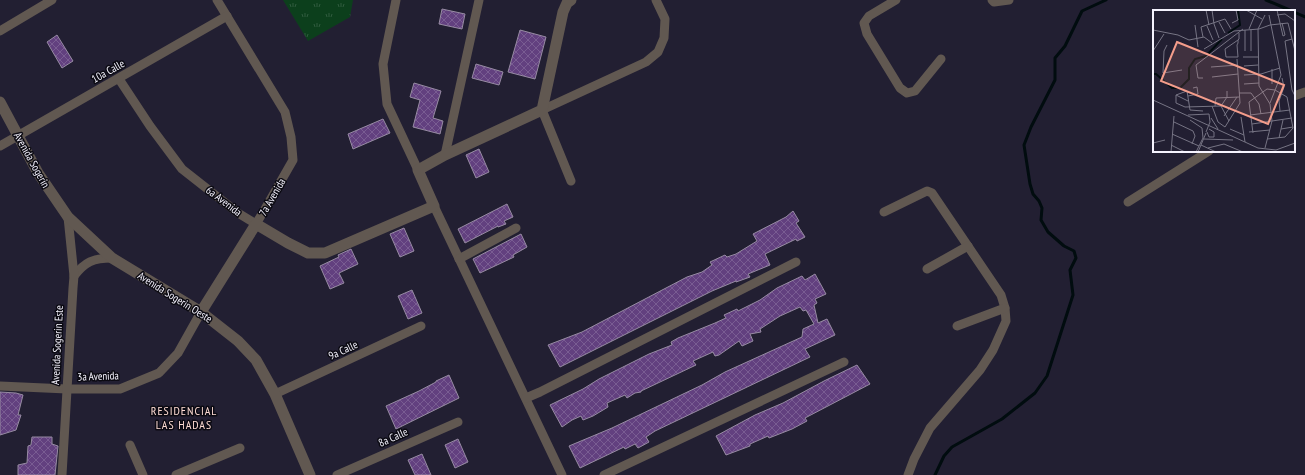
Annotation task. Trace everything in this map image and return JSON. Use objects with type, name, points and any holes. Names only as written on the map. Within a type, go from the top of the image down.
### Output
[{"type":"street","points":[[0,31],[52,0]]},
{"type":"street","name":"7a Avenida","points":[[148,378],[160,373],[178,353],[201,312],[266,210],[293,160],[291,137],[285,112],[217,0]]},
{"type":"street","points":[[396,0],[383,64],[387,104],[562,475]]},
{"type":"street","points":[[445,155],[478,0]]},
{"type":"street","points":[[571,0],[563,12],[542,110],[571,181]]},
{"type":"street","points":[[418,170],[445,155],[646,62],[658,52],[664,38],[665,19],[656,0]]},
{"type":"street","points":[[896,0],[869,16],[864,23],[868,34],[900,88],[907,93],[915,92],[941,59]]},
{"type":"street","points":[[992,0],[994,2],[1009,0]]},
{"type":"street","name":"10a Calle","points":[[0,146],[227,16]]},
{"type":"street","name":"6a Avenida","points":[[119,79],[150,126],[182,169],[238,213],[288,243],[308,253],[325,253],[434,206]]},
{"type":"street","points":[[1295,96],[1305,92]]},
{"type":"street","name":"Avenida Sogerin","points":[[0,102],[38,174],[68,217]]},
{"type":"street","points":[[1128,202],[1207,152]]},
{"type":"street","points":[[884,212],[926,191],[932,193],[1001,295],[1006,308],[1006,321],[993,350],[980,370],[930,428],[914,459],[908,475]]},
{"type":"street","name":"Avenida Sogerin Oeste","points":[[68,217],[112,258],[201,312],[238,341],[256,360],[275,394],[310,475]]},
{"type":"street","name":"Avenida Sogerin Este","points":[[62,475],[72,288],[74,276],[68,217]]},
{"type":"street","points":[[459,259],[516,228]]},
{"type":"street","points":[[927,268],[968,246]]},
{"type":"street","points":[[74,276],[81,267],[89,262],[100,258],[112,258]]},
{"type":"street","points":[[526,398],[548,389],[796,262]]},
{"type":"street","points":[[957,326],[1006,308]]},
{"type":"street","name":"9a Calle","points":[[275,394],[421,326]]},
{"type":"street","points":[[604,475],[844,362]]},
{"type":"street","name":"3a Avenida","points":[[0,386],[66,389],[120,389],[148,378]]},
{"type":"street","name":"8a Calle","points":[[337,475],[458,422]]},
{"type":"street","points":[[130,445],[143,475]]},
{"type":"street","points":[[176,475],[240,448]]},
{"type":"green space","points":[[283,0],[353,0],[350,17],[308,41]]},
{"type":"building","points":[[442,9],[465,14],[462,29],[439,24]]},
{"type":"building","points":[[520,30],[546,37],[535,79],[508,72]]},
{"type":"building","points":[[57,35],[73,61],[62,68],[47,42]]},
{"type":"building","points":[[476,64],[503,72],[499,85],[472,78]]},
{"type":"building","points":[[414,83],[441,91],[433,118],[443,121],[440,134],[413,127],[420,100],[410,97]]},
{"type":"building","points":[[383,119],[390,133],[353,149],[348,134]]},
{"type":"building","points":[[479,149],[489,172],[476,178],[466,155]]},
{"type":"building","points":[[507,204],[513,217],[504,221],[506,224],[498,226],[465,243],[458,229]]},
{"type":"building","points":[[793,211],[799,221],[796,223],[805,237],[797,241],[796,239],[765,254],[770,265],[748,274],[750,277],[712,291],[560,367],[548,345],[582,332],[687,277],[702,272],[712,265],[710,262],[725,255],[727,257],[736,254],[757,241],[753,234],[786,217]]},
{"type":"building","points":[[404,228],[414,251],[400,257],[390,234]]},
{"type":"building","points":[[521,234],[527,247],[513,255],[514,257],[480,273],[473,259]]},
{"type":"building","points":[[351,249],[358,264],[339,273],[344,283],[330,289],[320,266],[339,257],[338,255]]},
{"type":"building","points":[[815,274],[826,294],[815,299],[817,303],[814,305],[818,323],[827,319],[835,335],[805,349],[810,357],[655,431],[646,437],[649,442],[638,448],[635,444],[625,449],[624,447],[580,468],[569,446],[612,428],[702,385],[725,372],[802,337],[803,329],[814,324],[806,310],[803,311],[800,307],[780,316],[760,329],[761,332],[750,334],[753,341],[742,346],[739,341],[719,355],[715,356],[713,352],[704,356],[693,361],[696,365],[627,398],[625,395],[607,403],[608,407],[593,416],[583,420],[581,416],[562,427],[550,405],[649,354],[672,345],[671,342],[678,338],[726,318],[724,315],[737,309],[738,311],[760,300],[777,288],[802,276],[805,280]]},
{"type":"building","points":[[412,290],[422,313],[408,319],[398,296]]},
{"type":"building","points":[[857,365],[870,384],[805,418],[807,421],[792,429],[769,438],[768,436],[750,444],[750,446],[726,455],[716,436],[755,415],[783,403]]},
{"type":"building","points":[[449,375],[459,398],[396,429],[386,406]]},
{"type":"building","points":[[0,392],[23,395],[18,415],[21,415],[16,430],[0,435]]},
{"type":"building","points":[[32,437],[52,437],[52,444],[58,446],[55,475],[18,475],[18,465],[27,463],[28,446],[31,445]]},
{"type":"building","points":[[458,439],[468,462],[455,468],[445,445]]},
{"type":"building","points":[[422,454],[431,475],[415,475],[408,460]]},
{"type":"waterway","points":[[935,475],[944,456],[952,447],[1002,419],[1035,393],[1047,376],[1073,295],[1070,270],[1076,258],[1074,251],[1064,246],[1048,232],[1041,220],[1042,208],[1039,201],[1033,194],[1030,184],[1024,145],[1031,127],[1055,80],[1055,58],[1065,46],[1082,11],[1106,0]]},
{"type":"waterway","points":[[1266,0],[1290,10]]},
{"type":"waterway","points":[[1295,12],[1305,17]]},
{"type":"district","name":"RESIDENCIAL LAS HADAS","points":[[184,418]]}]
